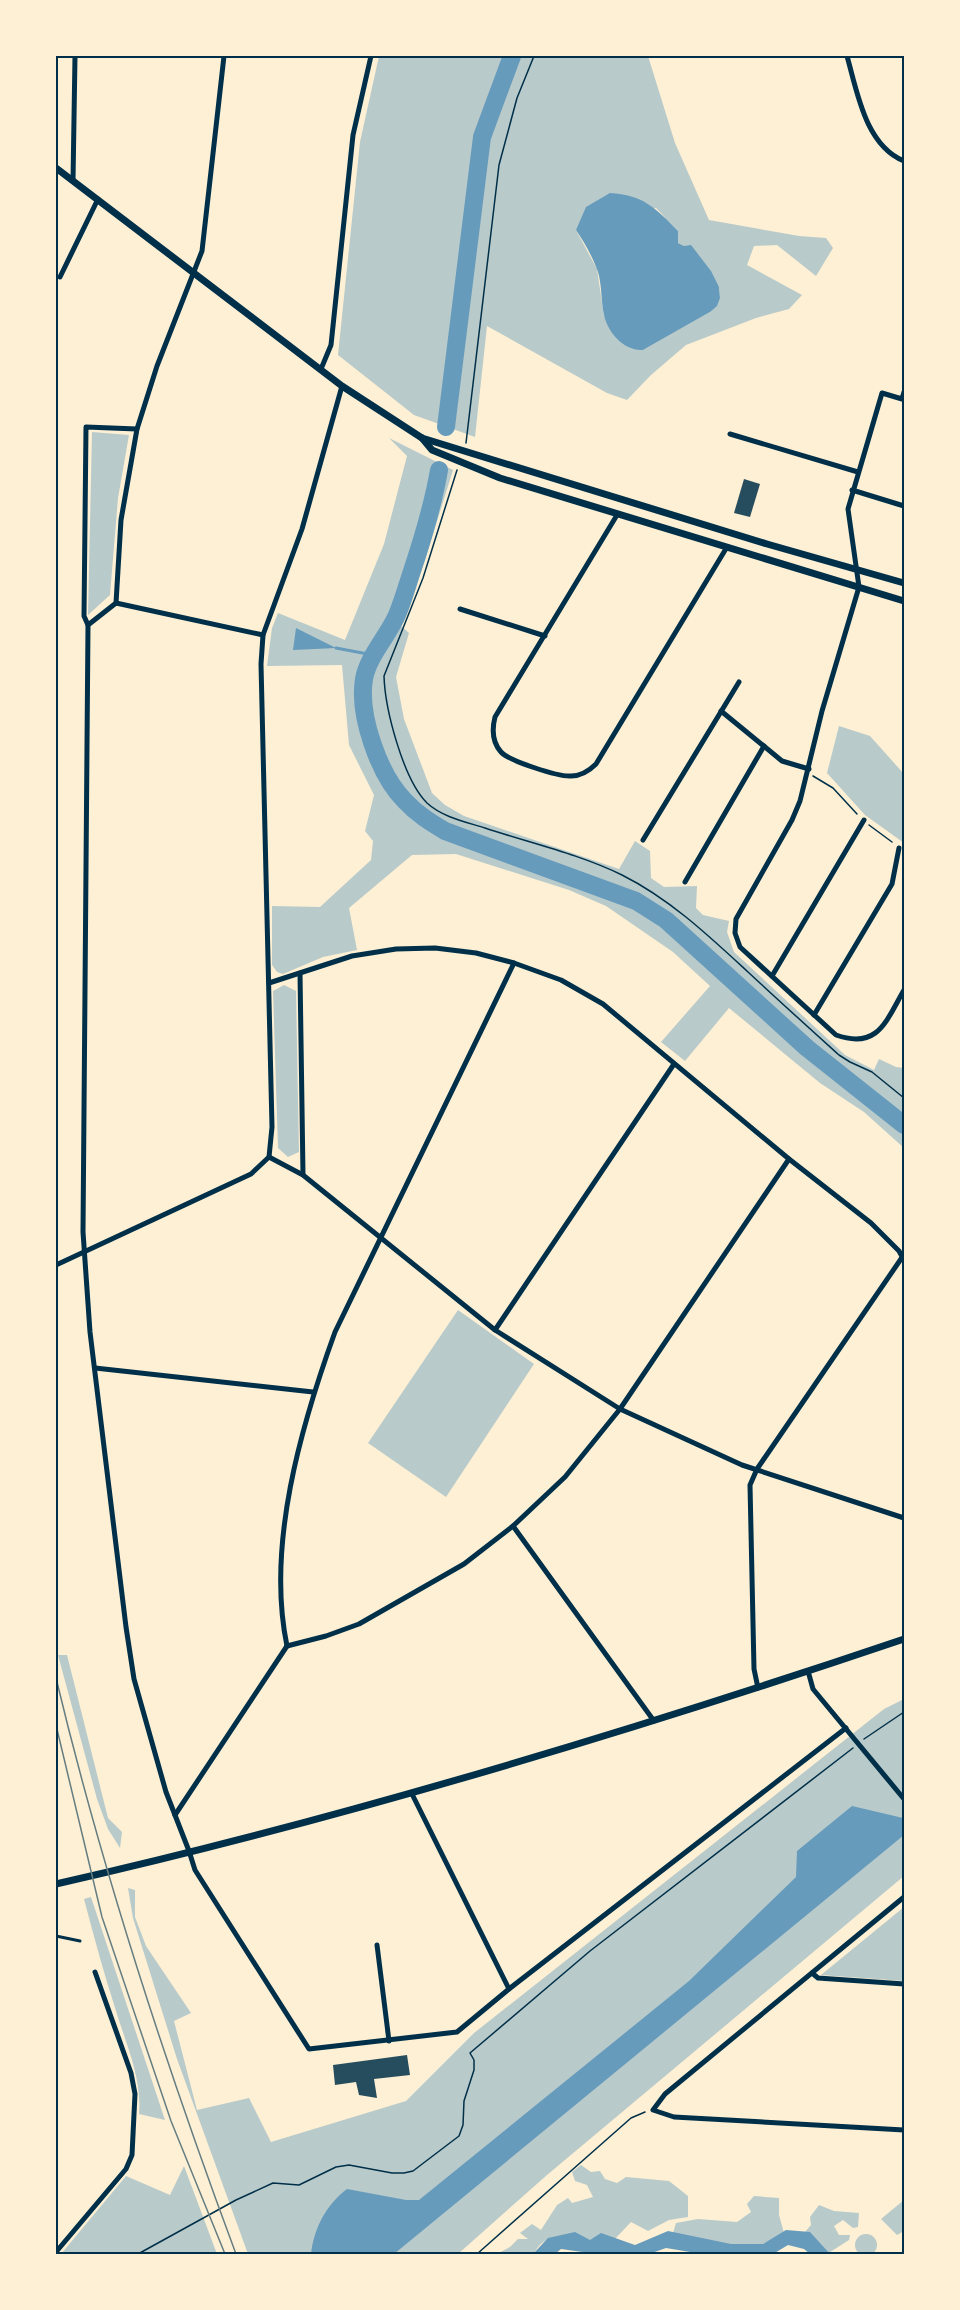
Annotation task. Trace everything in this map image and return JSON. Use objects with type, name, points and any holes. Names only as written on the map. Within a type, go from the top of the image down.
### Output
[{"type":"street","points":[[73,181],[75,56]]},
{"type":"street","points":[[88,625],[116,603],[121,520],[136,429],[157,366],[202,251],[224,56]]},
{"type":"street","points":[[321,369],[331,345],[353,135],[371,56]]},
{"type":"street","points":[[847,56],[867,123],[891,153],[904,160]]},
{"type":"street","points":[[56,168],[342,386],[422,438],[767,544],[904,583]]},
{"type":"street","points":[[60,277],[98,199]]},
{"type":"street","points":[[56,1265],[251,1173],[269,1157],[272,1127],[261,664],[263,635],[302,530],[342,386]]},
{"type":"street","points":[[904,392],[902,399],[882,393],[852,490],[848,509],[859,587],[822,711],[800,801],[792,820],[739,910],[735,933],[740,947],[836,1035],[850,1040],[870,1037],[882,1029],[904,990]]},
{"type":"street","points":[[136,429],[86,428],[84,616],[88,625],[84,1251],[124,1617],[134,1679],[166,1792],[195,1870],[309,2049],[457,2032],[509,1989],[846,1728]]},
{"type":"street","points":[[730,434],[858,472]]},
{"type":"street","points":[[422,438],[432,450],[500,478],[904,601]]},
{"type":"street","points":[[852,490],[904,506]]},
{"type":"street","points":[[617,515],[495,717],[493,736],[501,752],[508,758],[572,776],[582,774],[596,764],[727,547]]},
{"type":"street","points":[[116,603],[263,635]]},
{"type":"street","points":[[460,609],[545,636]]},
{"type":"street","points":[[643,840],[739,682]]},
{"type":"street","points":[[721,711],[782,761],[809,771]]},
{"type":"street","points":[[685,882],[764,746]]},
{"type":"street","points":[[772,976],[864,820]]},
{"type":"street","points":[[814,1015],[892,884],[899,848]]},
{"type":"street","points":[[269,982],[352,956],[396,949],[435,948],[476,953],[514,963],[561,980],[603,1004],[871,1223],[904,1258],[758,1469],[750,1485],[754,1669],[758,1688]]},
{"type":"street","points":[[287,1646],[281,1620],[281,1560],[296,1454],[313,1392],[335,1332],[514,963]]},
{"type":"street","points":[[300,974],[303,1175]]},
{"type":"street","points":[[495,1330],[674,1064]]},
{"type":"street","points":[[269,1157],[303,1175],[495,1330],[620,1409],[742,1465],[904,1518]]},
{"type":"street","points":[[175,1815],[287,1646],[360,1624],[465,1564],[513,1526],[565,1477],[620,1409],[789,1158]]},
{"type":"street","points":[[95,1368],[313,1392]]},
{"type":"street","points":[[513,1526],[654,1721]]},
{"type":"street","points":[[56,1884],[412,1794],[654,1721],[904,1639]]},
{"type":"street","points":[[808,1671],[813,1689],[904,1799]]},
{"type":"street","points":[[412,1794],[509,1989]]},
{"type":"street","points":[[904,1898],[665,2094],[652,2110],[674,2117],[904,2130]]},
{"type":"street","points":[[377,1945],[388,2041]]},
{"type":"street","points":[[56,2252],[126,2169],[132,2155],[135,2094],[131,2073],[94,1972]]},
{"type":"street","points":[[812,1973],[818,1978],[904,1984]]},
{"type":"lane","points":[[56,1936],[80,1941]]},
{"type":"path","points":[[464,451],[468,437],[500,165],[514,106],[534,56]]},
{"type":"path","points":[[460,462],[423,579],[384,676],[393,727],[417,791],[435,809],[460,820],[603,867],[650,891],[681,912],[839,1055],[872,1072],[904,1098]]},
{"type":"path","points":[[809,771],[833,788],[864,820],[899,848]]},
{"type":"path","points":[[138,2254],[236,2200],[273,2184],[299,2185],[336,2167],[349,2165],[392,2173],[413,2171],[459,2136],[463,2125],[464,2101],[474,2070],[474,2060],[470,2053],[590,1951],[858,1743],[904,1712]]},
{"type":"path","points":[[477,2254],[631,2118],[652,2110]]},
{"type":"shaded area","points":[[379,56],[648,56],[675,143],[709,220],[799,236],[826,238],[833,248],[816,276],[777,245],[754,246],[747,265],[802,295],[789,309],[756,318],[686,345],[651,375],[627,400],[607,393],[487,326],[475,437],[414,415],[338,355],[360,142]],"holes":[[[656,208],[678,231],[678,243],[684,246],[719,287],[720,298],[710,312],[643,350],[604,316],[597,269],[576,230]]]},
{"type":"shaded area","points":[[92,432],[129,435],[118,498],[110,595],[88,615]]},
{"type":"shaded area","points":[[389,438],[453,470],[425,560],[401,626],[409,633],[396,677],[404,719],[432,793],[445,805],[464,816],[619,869],[635,841],[650,851],[651,878],[664,887],[697,886],[696,908],[703,915],[729,921],[727,932],[734,952],[845,1055],[874,1070],[879,1059],[904,1068],[904,1148],[864,1112],[820,1083],[729,1008],[685,1061],[661,1042],[710,986],[673,952],[606,906],[569,890],[456,854],[412,855],[349,908],[357,950],[323,957],[283,974],[277,972],[272,965],[272,906],[320,907],[371,860],[373,841],[365,831],[374,795],[349,745],[342,665],[267,666],[272,628],[278,613],[345,640],[384,544],[407,456]]},
{"type":"shaded area","points":[[839,726],[870,736],[904,774],[904,843],[865,815],[827,773]]},
{"type":"shaded area","points":[[284,985],[296,991],[299,1152],[288,1157],[278,1148],[273,991]]},
{"type":"shaded area","points":[[458,1310],[534,1364],[446,1497],[368,1443]]},
{"type":"shaded area","points":[[58,1655],[67,1655],[108,1818],[122,1832],[120,1848],[108,1829],[97,1799]]},
{"type":"shaded area","points":[[904,1699],[904,1876],[547,2175],[458,2254],[248,2254],[177,2059],[133,1918],[128,1888],[135,1890],[135,1917],[146,1946],[191,2013],[174,2021],[197,2110],[249,2098],[271,2142],[406,2101],[474,2033],[884,1709]]},
{"type":"shaded area","points":[[91,1897],[165,2120],[139,2114],[136,2074],[107,1983],[84,1899]]},
{"type":"shaded area","points":[[904,1907],[904,1981],[821,1975]]},
{"type":"shaded area","points":[[581,2165],[591,2172],[600,2171],[605,2179],[617,2183],[626,2177],[669,2181],[688,2196],[688,2217],[669,2220],[648,2231],[631,2222],[612,2242],[587,2249],[576,2236],[563,2236],[546,2240],[534,2254],[497,2254],[510,2247],[518,2239],[528,2239],[520,2233],[532,2224],[541,2230],[557,2205],[568,2198],[572,2203],[593,2197],[587,2185],[575,2181],[572,2172]]},
{"type":"shaded area","points":[[184,2166],[217,2254],[61,2254],[126,2176],[170,2195]]},
{"type":"shaded area","points":[[754,2196],[779,2198],[779,2215],[784,2233],[763,2244],[733,2254],[672,2236],[676,2223],[698,2219],[737,2222],[751,2212],[747,2204]]},
{"type":"shaded area","points":[[904,2200],[904,2231],[897,2235],[881,2219]]},
{"type":"shaded area","points":[[819,2205],[834,2211],[859,2213],[858,2227],[853,2228],[843,2220],[834,2226],[839,2235],[850,2235],[849,2240],[827,2254],[799,2239],[811,2225],[810,2217]]},
{"type":"shaded area","points":[[862,2234],[870,2234],[877,2241],[877,2249],[870,2256],[862,2256],[855,2249],[855,2241]]},
{"type":"water","points":[[610,193],[640,200],[656,209],[678,231],[678,243],[684,246],[691,245],[711,271],[719,287],[720,298],[717,306],[710,312],[643,350],[636,350],[623,344],[609,328],[604,315],[598,272],[576,230],[586,207]]},
{"type":"water","points":[[296,628],[336,648],[293,650]]},
{"type":"water","points":[[852,1806],[903,1818],[904,1835],[394,2254],[311,2254],[322,2218],[333,2202],[347,2189],[406,2200],[419,2200],[689,1981],[796,1877],[797,1851]]},
{"type":"water","points":[[786,2230],[810,2232],[830,2254],[810,2254],[804,2249],[788,2245],[773,2254],[702,2254],[666,2248],[649,2254],[597,2254],[561,2249],[555,2254],[533,2254],[548,2238],[575,2232],[590,2240],[601,2233],[635,2245],[668,2231],[731,2244],[763,2244]]},
{"type":"building","points":[[744,479],[760,484],[750,517],[734,513]]},
{"type":"building","points":[[407,2055],[410,2075],[374,2079],[377,2098],[359,2095],[356,2082],[335,2085],[333,2065]]},
{"type":"waterway","points":[[446,427],[482,137],[512,56]]},
{"type":"waterway","points":[[439,470],[420,546],[401,604],[393,623],[370,662],[364,679],[363,694],[367,727],[379,760],[396,790],[414,810],[445,831],[636,901],[666,920],[807,1048],[904,1125]]},
{"type":"waterway","points":[[336,648],[373,655]]},
{"type":"tram line","points":[[56,1678],[94,1824],[137,1969],[236,2254]]},
{"type":"tram line","points":[[56,1725],[102,1917],[171,2121],[225,2254]]}]
